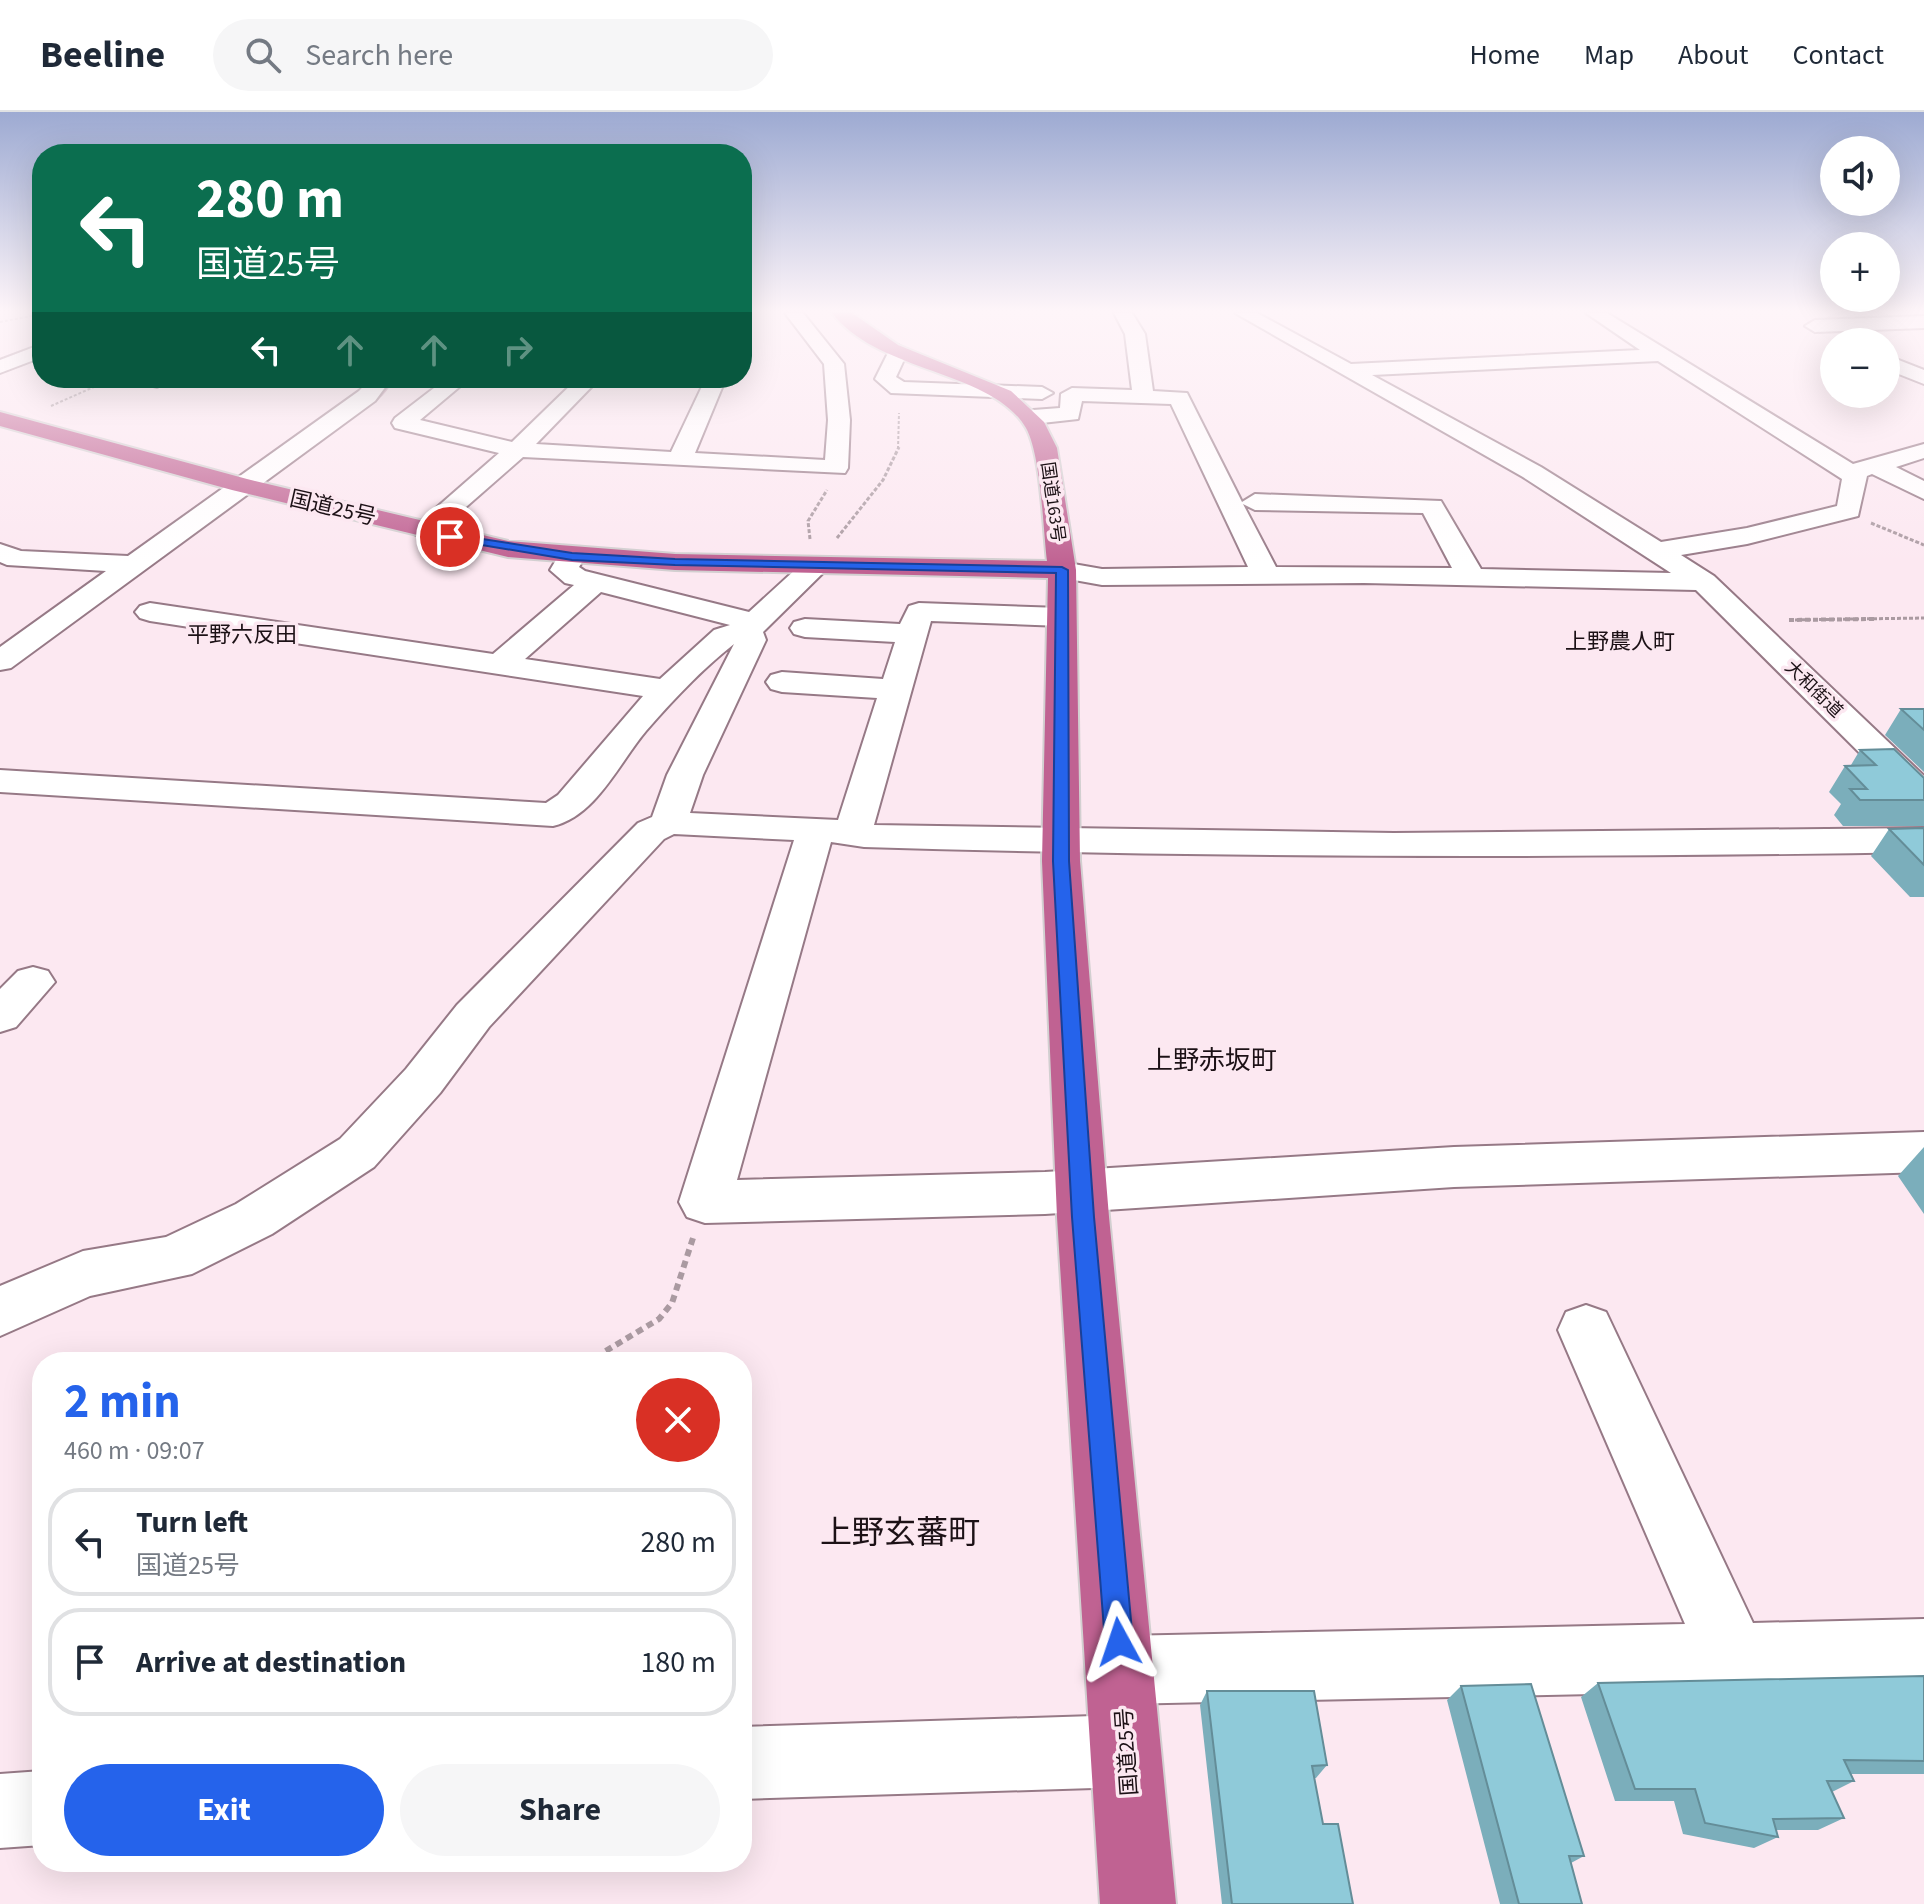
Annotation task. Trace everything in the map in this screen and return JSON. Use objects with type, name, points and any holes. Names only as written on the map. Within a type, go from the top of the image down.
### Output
[{"type":"highway","points":[[1002,397],[1033,417]]},
{"type":"highway","name":"国道163号","points":[[1033,417],[1045,448],[1062,594]]},
{"type":"highway","name":"国道25号","points":[[0,419],[241,485],[508,549],[572,556],[820,551],[1062,594],[1060,843],[1081,1190],[1138,1904]]},
{"type":"street","points":[[0,661],[130,564],[366,397]]},
{"type":"street","points":[[436,397],[403,423],[517,450],[836,468],[837,397]]},
{"type":"street","points":[[425,529],[517,450],[571,397]]},
{"type":"street","points":[[680,459],[708,397]]},
{"type":"street","points":[[1033,417],[1070,414],[1072,397]]},
{"type":"street","points":[[1163,397],[1179,398],[1266,576]]},
{"type":"street","name":"大和街道","points":[[1398,397],[1532,472],[1704,582],[1924,796]]},
{"type":"street","points":[[1734,397],[1865,471],[1924,491]]},
{"type":"street","points":[[1658,551],[1747,536],[1849,511],[1865,471],[1924,451]]},
{"type":"street","points":[[1255,502],[1432,506],[1471,577]]},
{"type":"street","points":[[0,781],[553,815],[571,803],[667,690],[725,636],[750,626],[820,551]]},
{"type":"street","points":[[0,552],[17,559],[130,564]]},
{"type":"street","points":[[572,556],[565,565],[566,574],[750,626]]},
{"type":"street","points":[[1704,582],[1471,577],[1102,577],[1062,594],[919,612],[896,689],[834,831],[705,1202],[1081,1190],[1454,1167],[1924,1152]]},
{"type":"street","points":[[501,664],[595,582]]},
{"type":"street","points":[[150,612],[667,690]]},
{"type":"street","points":[[668,823],[685,775],[751,640],[750,626]]},
{"type":"street","points":[[805,628],[913,634]]},
{"type":"street","points":[[782,682],[896,689]]},
{"type":"street","points":[[0,1312],[83,1274],[173,1258],[254,1219],[357,1153],[423,1081],[473,1016],[651,831],[668,823],[834,831],[864,836],[1060,843],[1728,844],[1924,840]]},
{"type":"street","points":[[0,1016],[33,982]]},
{"type":"street","points":[[1586,1330],[1734,1657]]},
{"type":"street","points":[[1121,1670],[1924,1653]]},
{"type":"street","points":[[752,1763],[1125,1751]]},
{"type":"street","points":[[0,1811],[32,1809]]},
{"type":"path","points":[[43,410],[73,397]]},
{"type":"path","points":[[836,468],[834,482],[808,521],[820,551],[853,519],[898,454],[902,425],[893,397]]},
{"type":"path","points":[[1849,511],[1924,545]]},
{"type":"path","points":[[1744,621],[1924,618]]},
{"type":"path","points":[[604,1352],[659,1319],[672,1303],[705,1202]]},
{"type":"building","points":[[1901,709],[1924,709],[1924,730]]},
{"type":"building","points":[[1894,749],[1924,778],[1924,800],[1860,800],[1850,789],[1867,789],[1845,766],[1876,765],[1860,750]]},
{"type":"building","points":[[1924,828],[1924,865],[1889,829]]},
{"type":"building","points":[[1924,1676],[1924,1761],[1844,1760],[1854,1781],[1827,1781],[1844,1818],[1773,1819],[1778,1837],[1705,1823],[1695,1789],[1635,1789],[1598,1683]]},
{"type":"building","points":[[1531,1684],[1584,1856],[1569,1856],[1582,1904],[1519,1904],[1461,1686]]},
{"type":"building","points":[[1207,1691],[1314,1691],[1327,1765],[1312,1766],[1323,1824],[1338,1824],[1353,1904],[1232,1904]]},
{"type":"waterway","points":[[366,406],[379,397]]},
{"type":"district","name":"平野六反田","points":[[242,634]]},
{"type":"district","name":"上野農人町","points":[[1620,641]]},
{"type":"district","name":"上野赤坂町","points":[[1212,1060]]},
{"type":"district","name":"上野玄蕃町","points":[[900,1532]]},
{"type":"route","points":[[450,537],[508,549],[675,562],[1062,570],[1061,861],[1083,1217],[1119,1642]]}]
